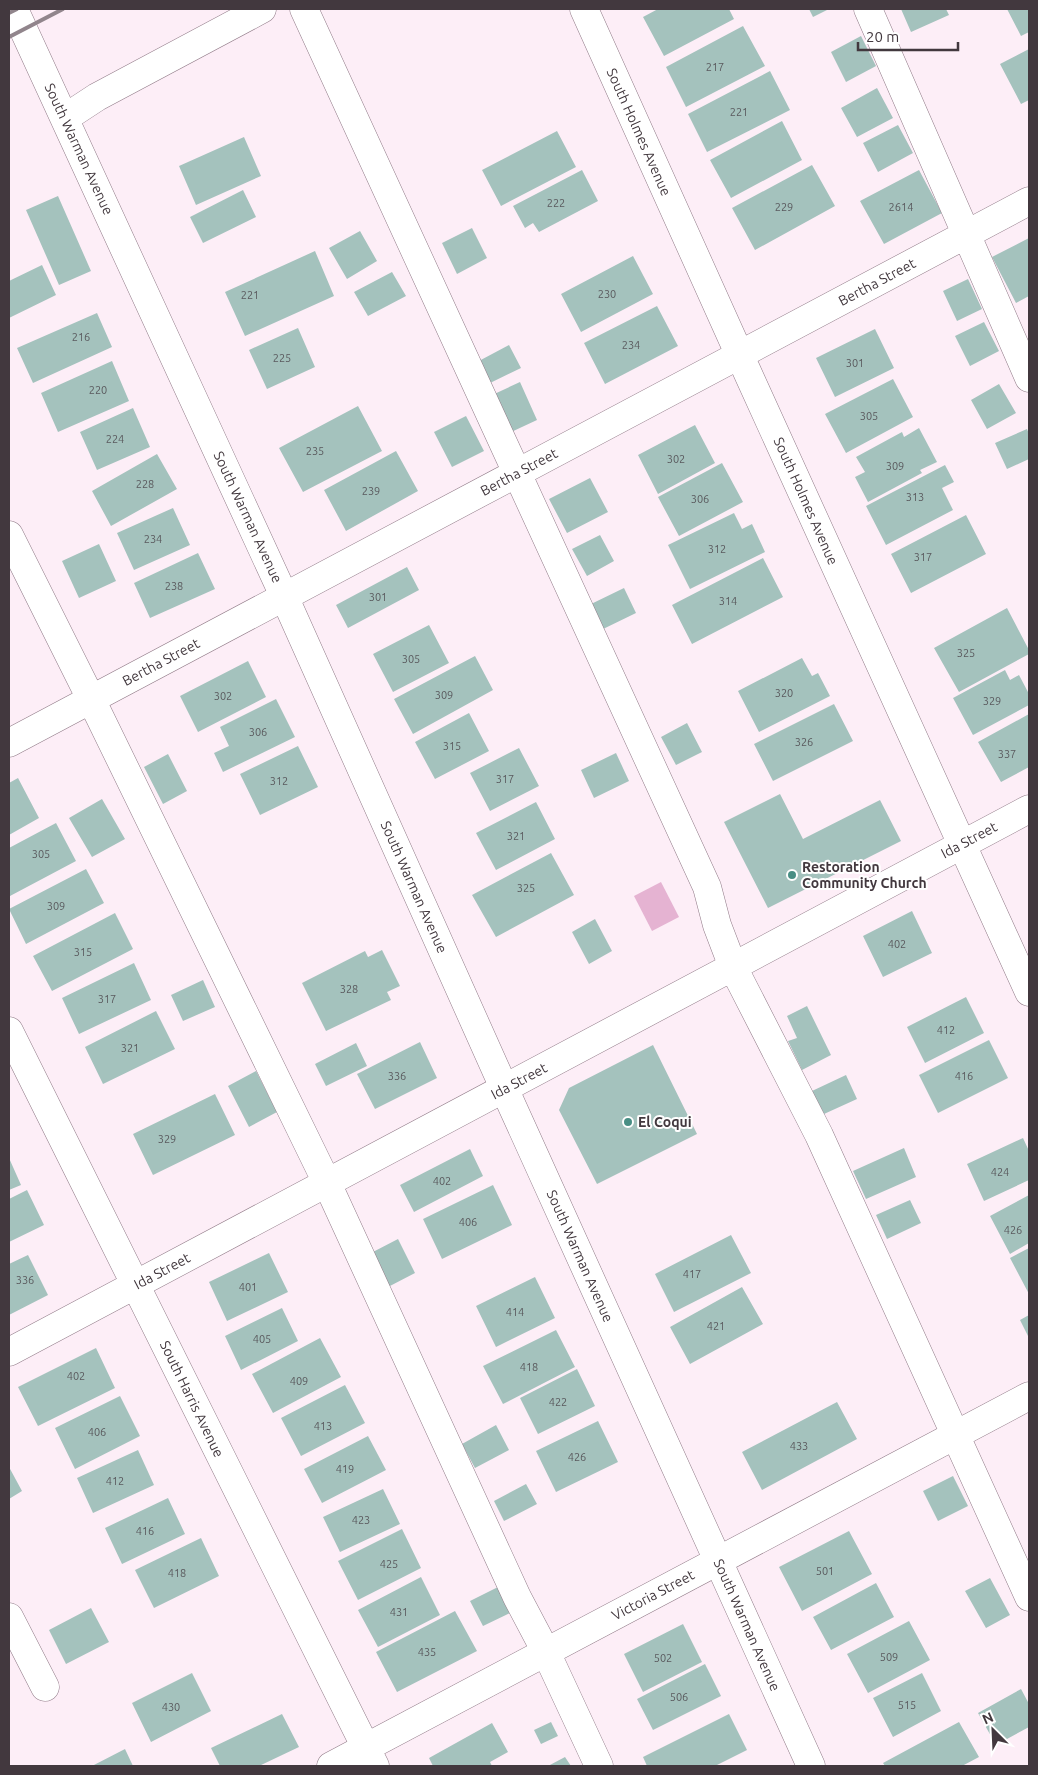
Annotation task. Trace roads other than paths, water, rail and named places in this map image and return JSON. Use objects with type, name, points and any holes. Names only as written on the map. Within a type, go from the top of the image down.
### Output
[{"type":"street","name":"South Warman Avenue","points":[[14,9],[284,596],[811,1766]]},
{"type":"street","points":[[65,118],[97,97],[262,9]]},
{"type":"street","points":[[304,9],[707,887],[717,925],[733,967],[819,1135],[1029,1597]]},
{"type":"street","name":"South Holmes Avenue","points":[[584,9],[1029,992]]},
{"type":"street","points":[[868,9],[1029,378]]},
{"type":"street","name":"Bertha Street","points":[[9,743],[1029,201]]},
{"type":"street","points":[[9,536],[91,699],[327,1184],[517,1597],[546,1652],[599,1766]]},
{"type":"street","name":"Ida Street","points":[[9,1352],[1029,809]]},
{"type":"street","name":"South Harris Avenue","points":[[9,1031],[370,1757]]},
{"type":"street","name":"Victoria Street","points":[[331,1766],[370,1757],[546,1652],[1029,1396]]},
{"type":"street","points":[[9,1617],[45,1687]]},
{"type":"railway","points":[[9,13],[17,9]]},
{"type":"railway","points":[[9,37],[63,9]]},
{"type":"place","name":"Restoration Community Church","points":[[792,875]]},
{"type":"place","name":"El Coqui","points":[[628,1122]]}]
